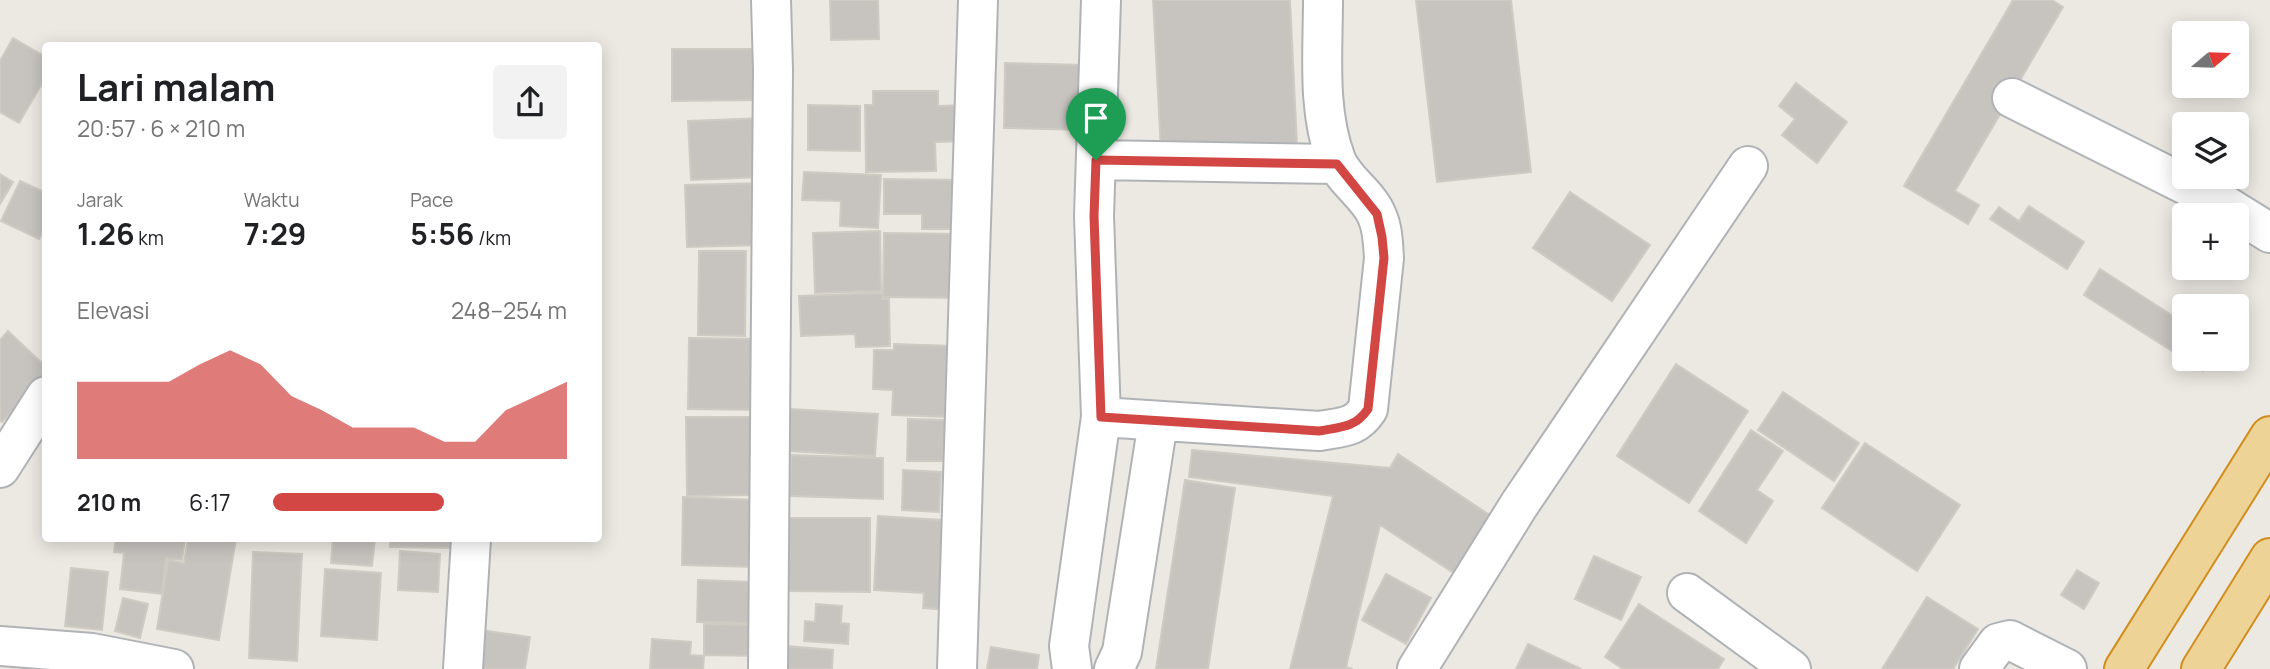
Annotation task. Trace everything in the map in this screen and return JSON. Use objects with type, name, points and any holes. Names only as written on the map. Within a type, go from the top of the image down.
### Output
[{"type":"highway","points":[[2124,669],[2270,436]]},
{"type":"highway","points":[[2201,669],[2270,558]]},
{"type":"street","points":[[768,669],[773,84],[771,0]]},
{"type":"street","points":[[957,669],[978,0]]},
{"type":"street","points":[[1072,669],[1069,646],[1101,417],[1094,216],[1101,0]]},
{"type":"street","points":[[1101,417],[1319,431],[1360,421],[1368,409],[1383,272],[1382,237],[1377,214],[1337,164],[1331,145],[1324,99],[1322,0]]},
{"type":"street","points":[[2012,98],[2220,202],[2270,233]]},
{"type":"street","points":[[1096,160],[1337,164]]},
{"type":"street","points":[[1417,669],[1520,505],[1748,166]]},
{"type":"street","points":[[0,468],[42,402]]},
{"type":"street","points":[[1114,669],[1122,652],[1158,422]]},
{"type":"street","points":[[463,669],[471,542]]},
{"type":"street","points":[[1687,593],[1791,669]]},
{"type":"street","points":[[1979,669],[1998,643],[2010,640],[2067,669]]},
{"type":"street","points":[[0,646],[92,653],[174,669]]},
{"type":"building","points":[[830,0],[878,0],[879,39],[831,40]]},
{"type":"building","points":[[1153,0],[1290,0],[1297,145],[1161,151]]},
{"type":"building","points":[[1416,0],[1511,0],[1531,172],[1437,182]]},
{"type":"building","points":[[2013,0],[2052,0],[2063,7],[1955,191],[1979,205],[1968,224],[1904,186]]},
{"type":"building","points":[[13,38],[42,55],[42,84],[19,123],[0,112],[0,61]]},
{"type":"building","points":[[672,49],[760,49],[760,100],[672,101]]},
{"type":"building","points":[[1005,63],[1084,65],[1084,130],[1004,128]]},
{"type":"building","points":[[1796,83],[1847,122],[1817,163],[1782,135],[1795,119],[1779,106]]},
{"type":"building","points":[[873,91],[938,91],[938,106],[965,105],[965,141],[935,142],[936,171],[866,172],[865,105],[873,105]]},
{"type":"building","points":[[808,105],[860,106],[860,151],[808,150]]},
{"type":"building","points":[[763,118],[765,177],[691,180],[688,121]]},
{"type":"building","points":[[804,172],[881,175],[878,228],[840,226],[841,201],[802,200]]},
{"type":"building","points":[[0,174],[13,182],[0,204]]},
{"type":"building","points":[[884,179],[962,180],[962,213],[952,213],[952,229],[922,229],[922,214],[884,214]]},
{"type":"building","points":[[20,181],[42,191],[42,233],[39,239],[1,221]]},
{"type":"building","points":[[763,183],[766,245],[687,247],[685,185]]},
{"type":"building","points":[[1570,192],[1650,245],[1612,301],[1533,248]]},
{"type":"building","points":[[2029,206],[2084,242],[2067,269],[1990,219],[1999,207],[2019,221]]},
{"type":"building","points":[[880,231],[881,291],[815,293],[813,233]]},
{"type":"building","points":[[884,233],[961,234],[960,298],[883,297]]},
{"type":"building","points":[[699,251],[746,251],[745,336],[698,335]]},
{"type":"building","points":[[2100,269],[2172,315],[2172,351],[2084,295]]},
{"type":"building","points":[[882,293],[882,299],[889,299],[890,346],[856,347],[855,334],[801,336],[799,296]]},
{"type":"building","points":[[8,331],[42,363],[42,380],[2,422],[0,420],[0,340]]},
{"type":"building","points":[[689,338],[761,339],[760,410],[688,409]]},
{"type":"building","points":[[894,344],[954,346],[952,417],[892,415],[893,390],[873,389],[874,350],[894,350]]},
{"type":"building","points":[[1676,364],[1748,411],[1689,503],[1617,456]]},
{"type":"building","points":[[1783,392],[1859,443],[1834,481],[1758,430]]},
{"type":"building","points":[[790,409],[878,414],[875,456],[788,451]]},
{"type":"building","points":[[686,417],[751,417],[752,495],[687,496]]},
{"type":"building","points":[[908,419],[948,420],[947,461],[907,461]]},
{"type":"building","points":[[1751,430],[1783,451],[1757,490],[1773,501],[1746,543],[1699,511]]},
{"type":"building","points":[[1865,443],[1960,505],[1917,571],[1822,508]]},
{"type":"building","points":[[1192,450],[1390,468],[1398,454],[1491,516],[1454,573],[1380,525],[1346,667],[1353,669],[1290,669],[1333,496],[1189,477]]},
{"type":"building","points":[[791,455],[883,458],[883,499],[790,496]]},
{"type":"building","points":[[903,470],[941,472],[939,512],[902,510]]},
{"type":"building","points":[[1185,480],[1235,488],[1208,669],[1156,669]]},
{"type":"building","points":[[683,497],[756,500],[755,567],[682,565]]},
{"type":"building","points":[[878,516],[943,520],[941,542],[952,542],[949,610],[923,608],[924,593],[874,590]]},
{"type":"building","points":[[787,518],[870,518],[870,592],[787,591]]},
{"type":"building","points":[[116,542],[185,542],[182,560],[166,558],[162,594],[120,589],[124,553],[114,552]]},
{"type":"building","points":[[188,542],[235,542],[219,640],[157,629],[168,560],[184,563]]},
{"type":"building","points":[[333,542],[375,542],[372,566],[331,563]]},
{"type":"building","points":[[390,542],[458,542],[458,548],[390,547]]},
{"type":"building","points":[[400,551],[440,554],[438,592],[398,590]]},
{"type":"building","points":[[253,552],[302,554],[297,661],[249,658]]},
{"type":"building","points":[[1594,556],[1641,577],[1621,620],[1575,599]]},
{"type":"building","points":[[71,568],[108,572],[102,630],[65,626]]},
{"type":"building","points":[[325,569],[381,573],[377,640],[321,636]]},
{"type":"building","points":[[2077,570],[2099,583],[2084,609],[2061,595]]},
{"type":"building","points":[[1386,574],[1431,598],[1406,644],[1362,620]]},
{"type":"building","points":[[698,580],[754,582],[753,623],[697,622]]},
{"type":"building","points":[[1927,597],[1978,629],[1953,669],[1882,669]]},
{"type":"building","points":[[123,598],[148,604],[140,638],[115,631]]},
{"type":"building","points":[[816,604],[842,606],[841,623],[849,624],[848,644],[804,641],[805,621],[815,622]]},
{"type":"building","points":[[1639,604],[1724,659],[1718,669],[1623,669],[1605,657]]},
{"type":"building","points":[[704,624],[760,625],[760,656],[704,655]]},
{"type":"building","points":[[481,630],[530,637],[525,669],[476,669]]},
{"type":"building","points":[[652,639],[691,642],[690,655],[704,656],[703,669],[650,669]]},
{"type":"building","points":[[1528,644],[1581,669],[1516,669]]},
{"type":"building","points":[[787,646],[833,650],[832,669],[785,669]]},
{"type":"building","points":[[991,647],[1039,655],[1037,669],[987,669]]},
{"type":"route","points":[[1096,160],[1337,164],[1377,214],[1384,258],[1368,409],[1360,421],[1319,431],[1101,417],[1094,216],[1096,160]]}]
